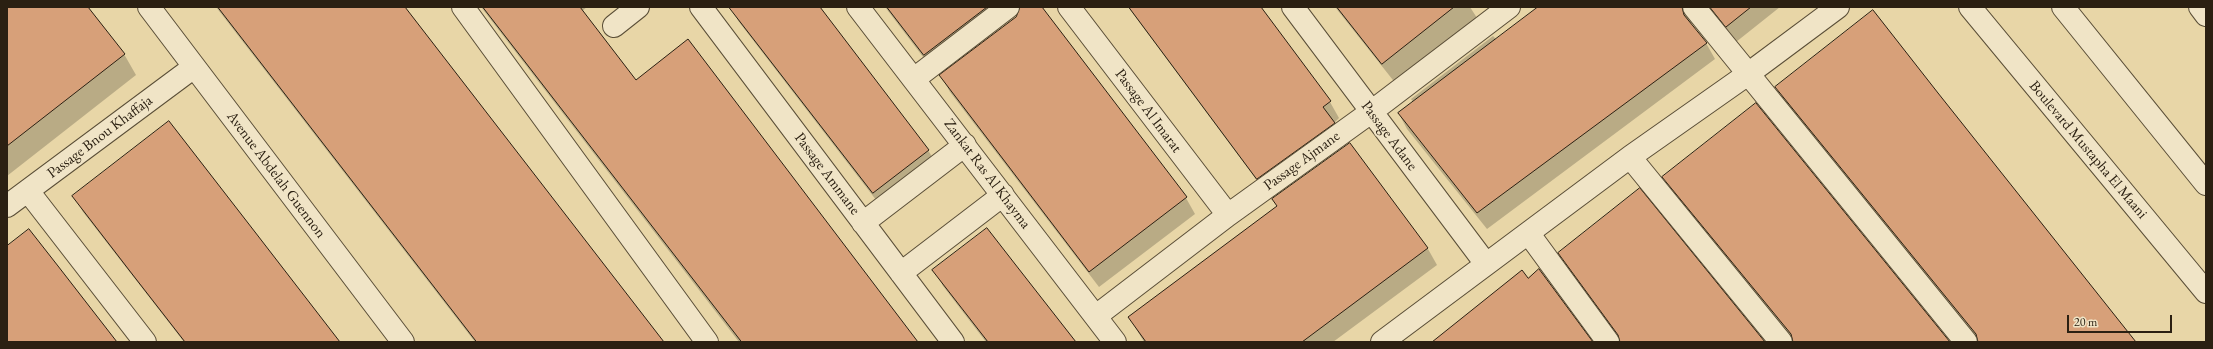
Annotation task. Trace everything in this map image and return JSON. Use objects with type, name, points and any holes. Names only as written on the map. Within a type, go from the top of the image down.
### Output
[{"type":"street","name":"Avenue Abdelah Guennon","points":[[148,7],[403,342]]},
{"type":"street","points":[[463,7],[706,342]]},
{"type":"street","points":[[614,26],[638,7]]},
{"type":"street","name":"Passage Ammane","points":[[701,7],[953,342]]},
{"type":"street","name":"Zankat Ras Al Khayma","points":[[858,7],[1115,342]]},
{"type":"street","points":[[914,79],[1008,7]]},
{"type":"street","name":"Passage Al Imarat","points":[[1069,7],[1228,215]]},
{"type":"street","name":"Passage Adane","points":[[1293,7],[1486,264]]},
{"type":"street","points":[[1694,7],[1966,342]]},
{"type":"street","points":[[1394,339],[1486,264],[1529,234],[1630,157],[1748,74],[1838,7]]},
{"type":"street","name":"Boulevard Mustapha El Maani","points":[[1970,7],[2206,292]]},
{"type":"street","points":[[2063,7],[2206,184]]},
{"type":"street","points":[[2200,7],[2206,15]]},
{"type":"street","name":"Passage Ajmane","points":[[1096,316],[1228,215],[1371,112],[1497,11]]},
{"type":"street","name":"Passage Bnou Khaffaja","points":[[7,206],[194,67]]},
{"type":"street","points":[[864,223],[965,145]]},
{"type":"street","points":[[1630,157],[1781,342]]},
{"type":"street","points":[[28,191],[145,342]]},
{"type":"street","points":[[901,272],[1003,195]]},
{"type":"street","points":[[1529,234],[1608,342]]},
{"type":"building","points":[[7,7],[88,7],[125,54],[7,146]]},
{"type":"building","points":[[218,7],[405,7],[664,342],[477,342]]},
{"type":"building","points":[[483,7],[580,7],[636,80],[688,39],[918,342],[742,342]]},
{"type":"building","points":[[729,7],[820,7],[929,150],[873,193]]},
{"type":"building","points":[[887,7],[987,7],[924,55]]},
{"type":"building","points":[[1020,7],[1042,7],[1187,197],[1089,272],[939,75],[1016,17]]},
{"type":"building","points":[[1129,7],[1261,7],[1331,101],[1323,107],[1335,123],[1257,179]]},
{"type":"building","points":[[1337,7],[1454,7],[1382,64]]},
{"type":"building","points":[[1538,7],[1682,7],[1684,15],[1707,43],[1477,213],[1398,113]]},
{"type":"building","points":[[1710,7],[1751,7],[1726,27]]},
{"type":"building","points":[[1873,10],[2136,342],[1978,342],[1976,334],[1775,87]]},
{"type":"building","points":[[1756,103],[1950,342],[1793,342],[1791,334],[1662,177]]},
{"type":"building","points":[[169,121],[340,342],[185,342],[129,270],[72,196]]},
{"type":"building","points":[[1350,143],[1428,248],[1302,342],[1146,342],[1128,317],[1277,206],[1272,199]]},
{"type":"building","points":[[1640,188],[1765,342],[1620,342],[1618,335],[1558,253]]},
{"type":"building","points":[[987,228],[1076,342],[988,342],[932,270]]},
{"type":"building","points":[[29,229],[117,342],[7,342],[7,246]]},
{"type":"building","points":[[1539,269],[1593,342],[1432,342],[1522,270],[1528,278]]}]
